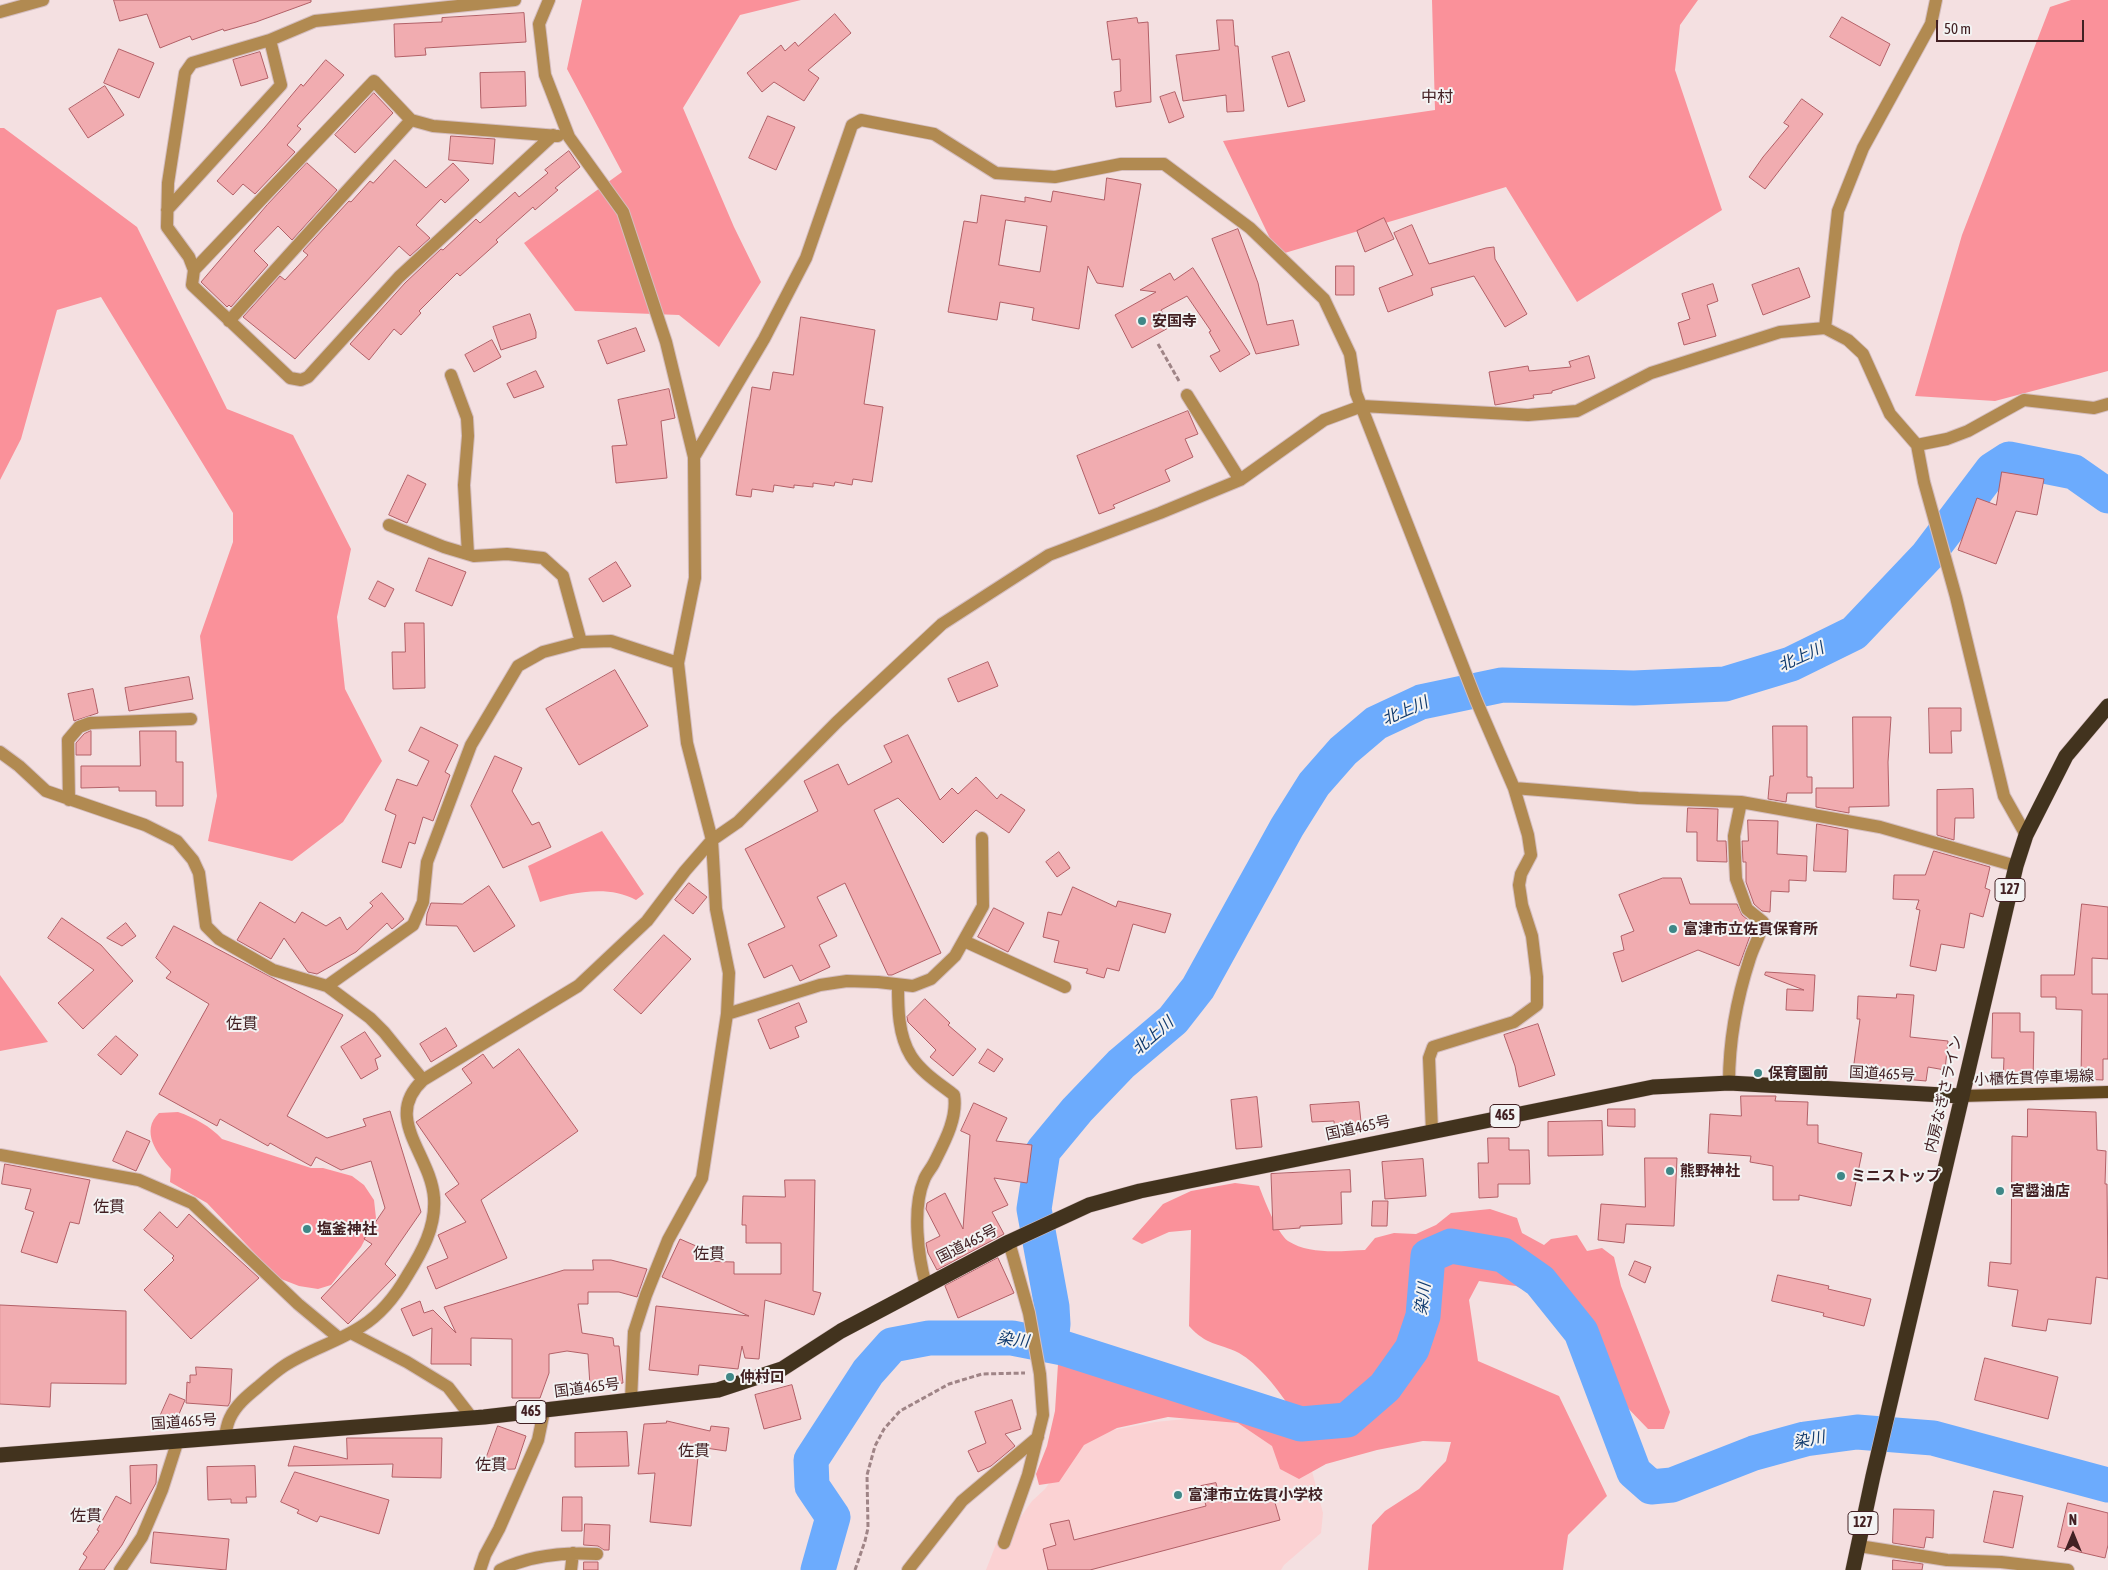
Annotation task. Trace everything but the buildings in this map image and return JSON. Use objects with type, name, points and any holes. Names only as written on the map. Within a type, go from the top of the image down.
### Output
[{"type":"highway","name":"内房なぎさライン","points":[[1854,1570],[1886,1419],[2016,866],[2026,834],[2066,756],[2108,706]]},
{"type":"highway","name":"国道465号","points":[[0,1455],[472,1418],[718,1390],[782,1369],[841,1331],[1009,1242],[1089,1205],[1140,1191],[1432,1130],[1652,1087],[1729,1083],[1961,1096]]},
{"type":"main road","name":"小櫃佐貫停車場線","points":[[1961,1096],[2108,1092]]},
{"type":"street","points":[[0,12],[43,0]]},
{"type":"street","points":[[515,0],[315,20],[270,40],[192,63],[185,73],[168,183],[167,227],[189,257],[194,270],[192,285],[290,378],[301,380],[308,377],[399,277],[553,136]]},
{"type":"street","points":[[549,0],[539,24],[545,75],[570,137],[623,212],[666,342],[694,457],[695,578],[678,663],[687,743],[712,840],[716,908],[729,973],[727,1014],[702,1178],[668,1240],[646,1295],[634,1332],[631,1400]]},
{"type":"street","points":[[1825,328],[1838,211],[1863,148],[1931,24],[1936,0]]},
{"type":"street","points":[[167,210],[281,85],[270,40]]},
{"type":"street","points":[[194,270],[374,81],[411,120],[432,126],[570,137]]},
{"type":"street","points":[[229,321],[411,120]]},
{"type":"street","points":[[694,457],[764,340],[806,258],[852,125],[861,120],[934,134],[996,173],[1055,177],[1121,164],[1164,164],[1250,228],[1324,298],[1350,354],[1356,393],[1476,700],[1514,788],[1528,835],[1531,855],[1521,874],[1519,885],[1522,905],[1532,936],[1537,977],[1537,1006],[1514,1022],[1433,1047],[1429,1058],[1432,1130]]},
{"type":"street","points":[[225,1436],[230,1418],[242,1400],[285,1366],[351,1333],[385,1308],[401,1286],[427,1242],[433,1221],[434,1198],[424,1159],[409,1129],[405,1115],[413,1089],[423,1080],[578,986],[647,921],[712,840],[738,822],[837,722],[942,624],[1049,555],[1240,480],[1324,420],[1362,406],[1528,415],[1577,411],[1651,372],[1780,332],[1825,328],[1848,340],[1863,354],[1890,414],[1917,445],[1924,482],[1956,598],[2004,796],[2026,834]]},
{"type":"street","points":[[451,375],[467,418],[468,436],[464,485],[468,554]]},
{"type":"street","points":[[1187,395],[1240,480]]},
{"type":"street","points":[[1917,445],[1947,439],[1968,431],[2024,400],[2094,408],[2108,404]]},
{"type":"street","points":[[389,525],[444,547],[474,556],[507,554],[543,558],[563,576],[581,642]]},
{"type":"street","points":[[327,986],[413,925],[423,902],[427,862],[471,745],[518,666],[543,652],[581,642],[611,641],[678,663]]},
{"type":"street","points":[[69,800],[68,740],[79,727],[90,723],[190,719]]},
{"type":"street","points":[[0,752],[19,766],[46,791],[145,825],[177,841],[193,860],[199,872],[206,926],[219,939],[273,970],[327,986],[370,1018],[384,1032],[423,1080]]},
{"type":"street","points":[[1514,788],[1638,798],[1741,802],[1880,827],[2016,866]]},
{"type":"street","points":[[1729,1083],[1732,1031],[1750,958],[1762,931],[1763,922],[1747,908],[1736,879],[1734,836],[1741,802]]},
{"type":"street","points":[[727,1014],[820,984],[847,981],[913,986],[931,979],[955,956],[983,906],[982,838]]},
{"type":"street","points":[[964,941],[1065,988]]},
{"type":"street","points":[[898,984],[898,1013],[902,1037],[911,1057],[954,1095],[956,1106],[954,1119],[924,1180],[920,1196],[918,1241],[920,1262],[926,1285]]},
{"type":"street","points":[[0,1155],[139,1180],[192,1203],[298,1304],[338,1338]]},
{"type":"street","points":[[1004,1543],[1044,1415],[1040,1374],[1030,1313],[1009,1242]]},
{"type":"street","points":[[351,1333],[407,1362],[448,1387],[472,1418]]},
{"type":"street","points":[[480,1570],[485,1555],[499,1529],[538,1440],[544,1411]]},
{"type":"street","points":[[908,1570],[962,1501],[1038,1437]]},
{"type":"street","points":[[120,1570],[142,1536],[162,1490],[178,1440]]},
{"type":"street","points":[[1859,1546],[1947,1560],[2001,1562],[2068,1570]]},
{"type":"street","points":[[571,1570],[573,1553]]},
{"type":"street","points":[[500,1570],[541,1556],[573,1553],[597,1554]]},
{"type":"path","points":[[1158,344],[1187,395]]},
{"type":"path","points":[[855,1570],[861,1558],[866,1535],[867,1475],[875,1446],[884,1429],[900,1410],[949,1384],[982,1374],[1015,1372],[1040,1374]]},
{"type":"shaded area","points":[[582,0],[801,0],[740,15],[683,108],[734,227],[761,282],[719,347],[679,315],[575,311],[524,243],[622,172],[567,69]]},
{"type":"shaded area","points":[[1432,0],[1698,0],[1680,25],[1675,70],[1722,210],[1577,302],[1506,187],[1278,255],[1223,141],[1435,110]]},
{"type":"shaded area","points":[[2071,0],[2108,0],[2108,371],[1995,401],[1915,396],[1962,235],[2050,7]]},
{"type":"shaded area","points":[[0,128],[4,128],[137,227],[227,409],[293,435],[351,549],[337,617],[345,689],[382,761],[343,822],[292,861],[208,841],[217,796],[200,636],[233,542],[233,513],[101,297],[57,310],[21,439],[0,480]]},
{"type":"shaded area","points":[[602,831],[644,894],[636,900],[613,892],[588,892],[540,902],[528,866]]},
{"type":"shaded area","points":[[0,975],[48,1042],[0,1051]]},
{"type":"shaded area","points":[[178,1112],[202,1123],[222,1139],[311,1168],[323,1168],[352,1176],[364,1185],[374,1200],[376,1218],[361,1247],[331,1285],[318,1289],[299,1286],[281,1279],[207,1203],[170,1182],[171,1169],[156,1149],[151,1135],[151,1127],[153,1120],[159,1113]]},
{"type":"shaded area","points":[[1235,1183],[1259,1186],[1271,1215],[1284,1237],[1297,1245],[1316,1250],[1365,1250],[1375,1238],[1394,1233],[1416,1234],[1436,1225],[1451,1213],[1490,1209],[1517,1218],[1522,1233],[1544,1245],[1551,1239],[1577,1235],[1587,1251],[1602,1248],[1614,1257],[1621,1286],[1670,1412],[1664,1429],[1648,1429],[1621,1401],[1544,1300],[1516,1286],[1479,1281],[1469,1300],[1478,1361],[1559,1396],[1607,1496],[1568,1535],[1563,1570],[1368,1570],[1372,1525],[1385,1511],[1419,1489],[1446,1461],[1451,1442],[1423,1441],[1377,1450],[1326,1464],[1299,1479],[1280,1469],[1272,1446],[1238,1423],[1168,1417],[1117,1428],[1084,1445],[1059,1482],[1039,1485],[1036,1474],[1047,1446],[1055,1411],[1058,1364],[1073,1351],[1197,1374],[1287,1403],[1253,1363],[1239,1353],[1201,1337],[1189,1326],[1191,1230],[1169,1232],[1142,1244],[1132,1239],[1163,1204],[1191,1191]]},
{"type":"shaded area","name":"富津市立佐貫小学校","points":[[1205,1417],[1235,1417],[1309,1460],[1323,1513],[1321,1533],[1284,1565],[1281,1570],[986,1570],[998,1539],[1020,1518],[1032,1501],[1045,1489],[1083,1436],[1155,1422]]},
{"type":"waterway","name":"北上川","points":[[1051,1344],[1052,1307],[1034,1209],[1043,1151],[1077,1110],[1121,1064],[1173,1020],[1198,988],[1287,827],[1314,784],[1343,751],[1376,723],[1421,702],[1502,685],[1634,688],[1725,684],[1791,664],[1854,633],[1927,556],[1992,470],[2009,459],[2074,472],[2108,496]]},
{"type":"waterway","name":"染川","points":[[818,1570],[833,1517],[812,1486],[811,1460],[868,1372],[892,1345],[929,1338],[1012,1338],[1063,1348],[1301,1424],[1347,1420],[1385,1387],[1412,1349],[1423,1316],[1428,1256],[1451,1246],[1503,1255],[1540,1281],[1581,1332],[1634,1472],[1651,1487],[1672,1485],[1754,1453],[1805,1439],[1857,1432],[1933,1438],[2108,1485]]},
{"type":"place","name":"安国寺","points":[[1142,321]]},
{"type":"place","name":"富津市立佐貫保育所","points":[[1673,929]]},
{"type":"place","name":"保育園前","points":[[1758,1073]]},
{"type":"place","name":"熊野神社","points":[[1670,1171]]},
{"type":"place","name":"ミニストップ","points":[[1841,1176]]},
{"type":"place","name":"宮醤油店","points":[[2000,1191]]},
{"type":"place","name":"塩釜神社","points":[[307,1229]]},
{"type":"place","name":"仲村口","points":[[730,1377]]},
{"type":"place","name":"富津市立佐貫小学校","points":[[1178,1495]]},
{"type":"district","name":"中村","points":[[1437,97]]},
{"type":"district","name":"佐貫","points":[[242,1024]]},
{"type":"district","name":"佐貫","points":[[109,1207]]},
{"type":"district","name":"佐貫","points":[[709,1254]]},
{"type":"district","name":"佐貫","points":[[694,1451]]},
{"type":"district","name":"佐貫","points":[[491,1465]]},
{"type":"district","name":"佐貫","points":[[86,1516]]}]
